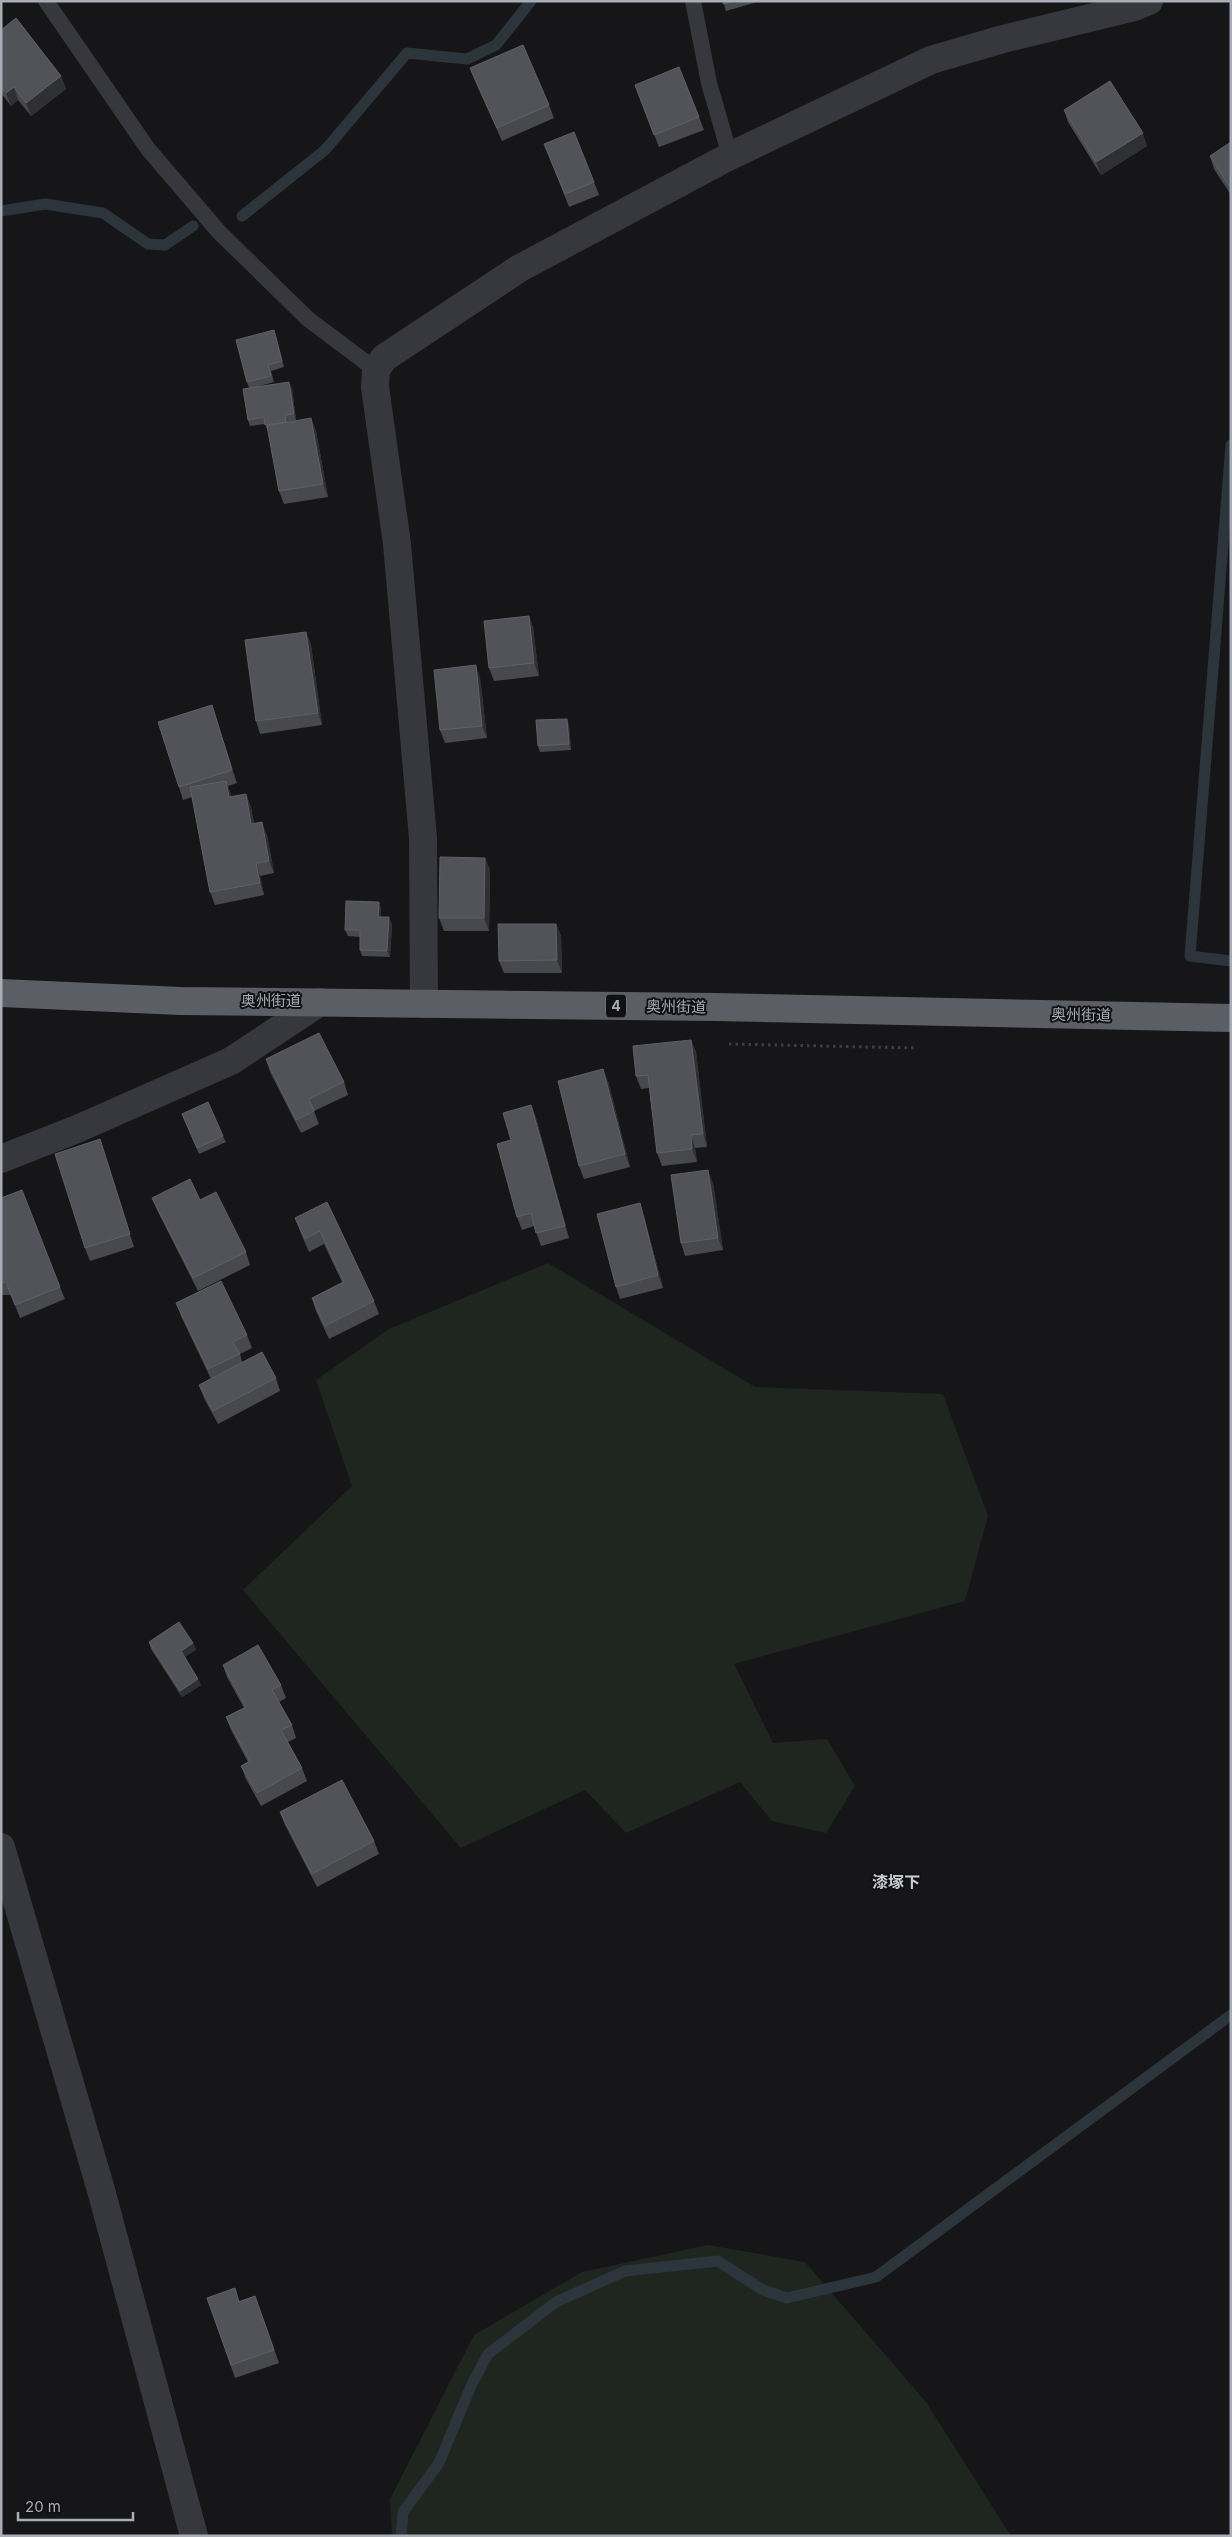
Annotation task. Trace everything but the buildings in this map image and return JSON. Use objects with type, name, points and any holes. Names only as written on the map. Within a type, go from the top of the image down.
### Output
[{"type":"highway","name":"奥州街道","points":[[1,993],[180,1001],[1231,1018]]},
{"type":"street","points":[[424,1004],[423,838],[397,544],[377,407],[376,370],[392,352],[520,268],[730,156],[931,60],[1003,39],[1135,7],[1149,1]]},
{"type":"street","points":[[1,1160],[232,1061],[320,1002]]},
{"type":"street","points":[[1,1847],[101,2190],[194,2536]]},
{"type":"lane","points":[[46,1],[148,149],[220,232],[308,319],[376,370]]},
{"type":"lane","points":[[693,1],[709,83],[730,156]]},
{"type":"shaded area","points":[[548,1263],[755,1387],[943,1394],[988,1516],[965,1601],[734,1664],[773,1743],[827,1739],[855,1786],[826,1833],[772,1821],[740,1782],[626,1833],[585,1790],[461,1848],[243,1590],[352,1486],[316,1380],[389,1329]]},
{"type":"shaded area","points":[[708,2245],[805,2262],[926,2402],[1011,2536],[392,2536],[390,2499],[474,2335],[582,2272]]},
{"type":"waterway","points":[[242,216],[325,150],[407,53],[467,59],[496,45],[531,1]]},
{"type":"waterway","points":[[1,211],[45,204],[103,213],[148,244],[165,245],[193,226]]},
{"type":"waterway","points":[[1231,445],[1190,956],[1231,961]]},
{"type":"waterway","points":[[401,2536],[403,2512],[439,2463],[471,2386],[488,2354],[556,2302],[625,2271],[718,2261],[763,2290],[787,2298],[876,2277],[1231,2015]]},
{"type":"district","name":"漆塚下","points":[[896,1882]]}]
